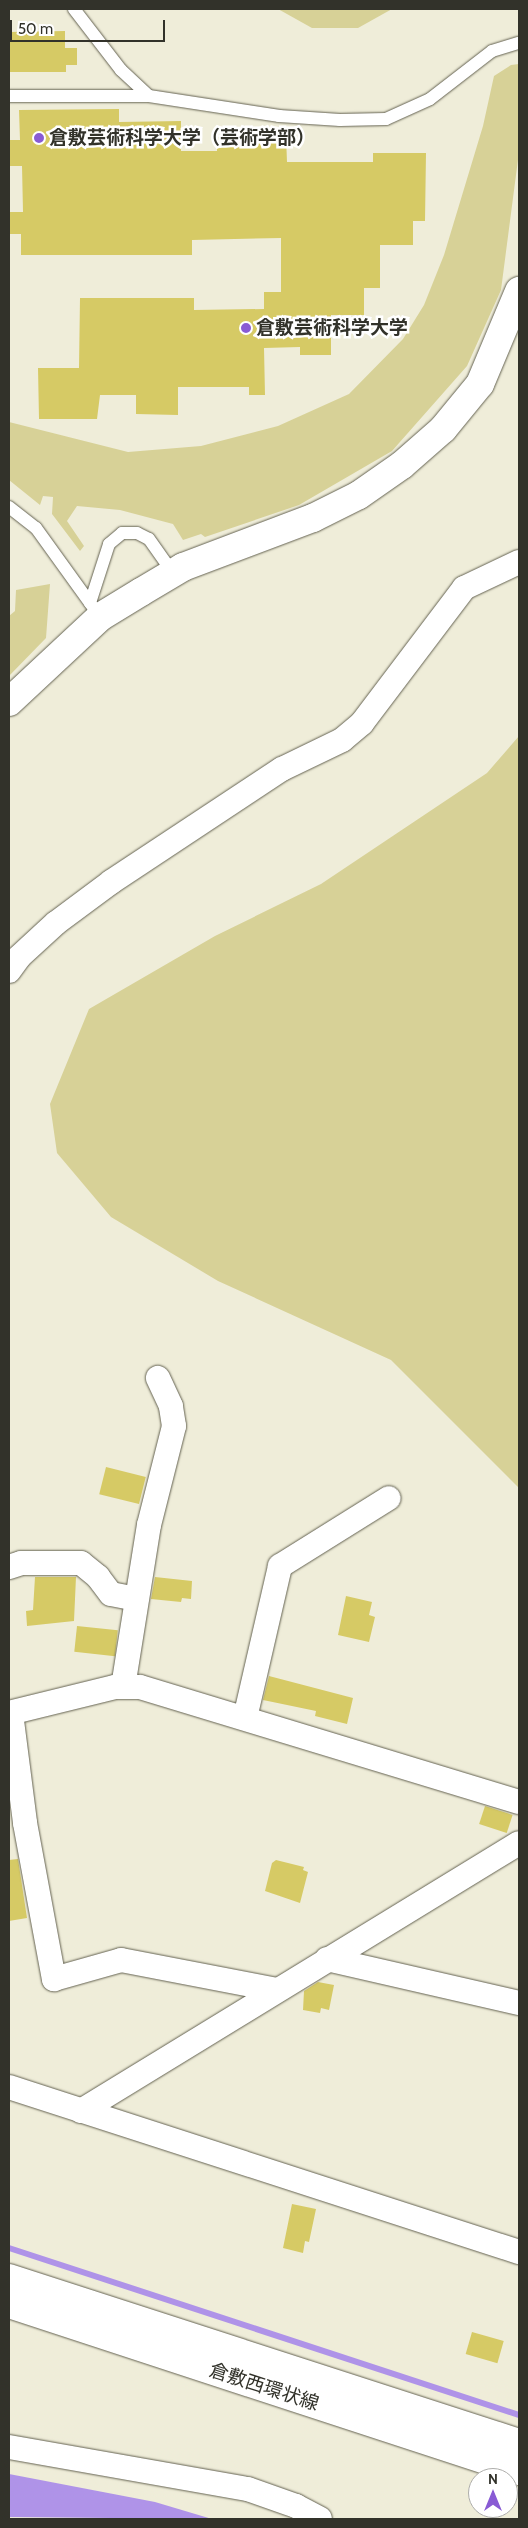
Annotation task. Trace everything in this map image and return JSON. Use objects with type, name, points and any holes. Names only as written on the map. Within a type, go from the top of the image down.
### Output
[{"type":"main road","points":[[9,702],[95,610],[173,573],[321,514],[359,495],[402,465],[443,429],[480,384],[519,291]]},
{"type":"main road","name":"倉敷西環状線","points":[[9,2278],[519,2443]]},
{"type":"main road","name":"倉敷西環状線","points":[[9,2304],[519,2471]]},
{"type":"street","points":[[9,971],[19,957],[56,922],[111,882],[282,768],[342,740],[362,723],[464,588],[519,562]]},
{"type":"street","points":[[123,1686],[148,1525],[174,1426],[171,1406],[158,1378]]},
{"type":"street","points":[[245,1718],[280,1566],[389,1498]]},
{"type":"street","points":[[9,1566],[81,1564],[98,1577],[111,1594],[137,1599]]},
{"type":"street","points":[[277,1990],[121,1960],[54,1979],[24,1823],[10,1713],[123,1686],[140,1687],[519,1802]]},
{"type":"street","points":[[81,2111],[519,1843]]},
{"type":"street","points":[[327,1959],[519,2004]]},
{"type":"street","points":[[9,2087],[519,2252]]},
{"type":"street","points":[[9,2448],[248,2489],[296,2506],[320,2519]]},
{"type":"lane","points":[[74,9],[121,70],[149,96]]},
{"type":"lane","points":[[9,96],[149,96],[279,116],[340,120],[386,119],[430,99],[492,51],[519,43]]},
{"type":"lane","points":[[9,506],[36,528],[95,610]]},
{"type":"lane","points":[[95,610],[109,544],[122,533],[137,533],[148,539],[173,573]]},
{"type":"shaded area","points":[[278,9],[392,9],[358,28],[312,28]]},
{"type":"shaded area","points":[[519,64],[519,152],[501,290],[467,366],[392,451],[299,505],[205,537],[201,534],[183,540],[173,524],[120,510],[77,506],[67,521],[84,546],[80,551],[52,514],[53,497],[43,496],[40,505],[9,480],[9,422],[128,452],[201,446],[278,426],[349,394],[403,339],[424,305],[444,255],[483,126],[494,76],[511,65]]},
{"type":"shaded area","points":[[50,584],[46,638],[9,676],[9,616],[15,611],[16,590]]},
{"type":"shaded area","points":[[519,736],[519,1488],[391,1360],[218,1281],[111,1217],[57,1153],[50,1104],[89,1009],[215,936],[321,884],[487,773]]},
{"type":"shaded area","points":[[9,2474],[155,2502],[212,2519],[9,2517]]},
{"type":"building","points":[[65,31],[65,48],[77,48],[77,65],[66,65],[66,72],[9,72],[9,32]]},
{"type":"building","points":[[119,109],[119,122],[181,121],[181,151],[217,151],[217,137],[286,136],[287,162],[373,162],[373,153],[426,153],[425,221],[413,221],[413,245],[380,245],[380,288],[364,288],[364,315],[331,315],[331,355],[300,355],[300,347],[264,348],[265,395],[249,395],[249,387],[178,387],[178,415],[136,414],[136,395],[100,395],[97,419],[39,419],[38,368],[79,368],[80,298],[194,298],[194,310],[264,309],[264,292],[281,292],[281,238],[192,240],[192,255],[21,255],[21,234],[9,234],[9,212],[23,212],[22,166],[9,166],[9,140],[20,140],[19,110]]},
{"type":"building","points":[[106,1467],[146,1477],[139,1504],[99,1494]]},
{"type":"building","points":[[35,1577],[76,1577],[74,1621],[27,1626],[26,1611],[33,1610]]},
{"type":"building","points":[[155,1577],[192,1581],[191,1599],[182,1598],[181,1602],[151,1599]]},
{"type":"building","points":[[346,1596],[372,1602],[369,1615],[375,1617],[369,1642],[338,1635]]},
{"type":"building","points":[[77,1626],[118,1630],[115,1656],[74,1652]]},
{"type":"building","points":[[269,1676],[353,1698],[347,1724],[315,1716],[316,1711],[263,1700]]},
{"type":"building","points":[[485,1806],[513,1815],[507,1833],[479,1824]]},
{"type":"building","points":[[18,1859],[27,1918],[9,1921],[9,1860]]},
{"type":"building","points":[[276,1860],[304,1867],[303,1870],[308,1872],[300,1903],[265,1891],[272,1863]]},
{"type":"building","points":[[318,1982],[334,1985],[329,2010],[321,2008],[320,2013],[303,2010],[304,1991]]},
{"type":"building","points":[[292,2204],[316,2209],[309,2242],[305,2241],[303,2253],[283,2248]]},
{"type":"building","points":[[472,2332],[504,2341],[497,2363],[466,2354]]},
{"type":"waterway","points":[[9,2248],[519,2415]]},
{"type":"place","name":"倉敷芸術科学大学（芸術学部）","points":[[39,138]]},
{"type":"place","name":"倉敷芸術科学大学","points":[[246,328]]}]
